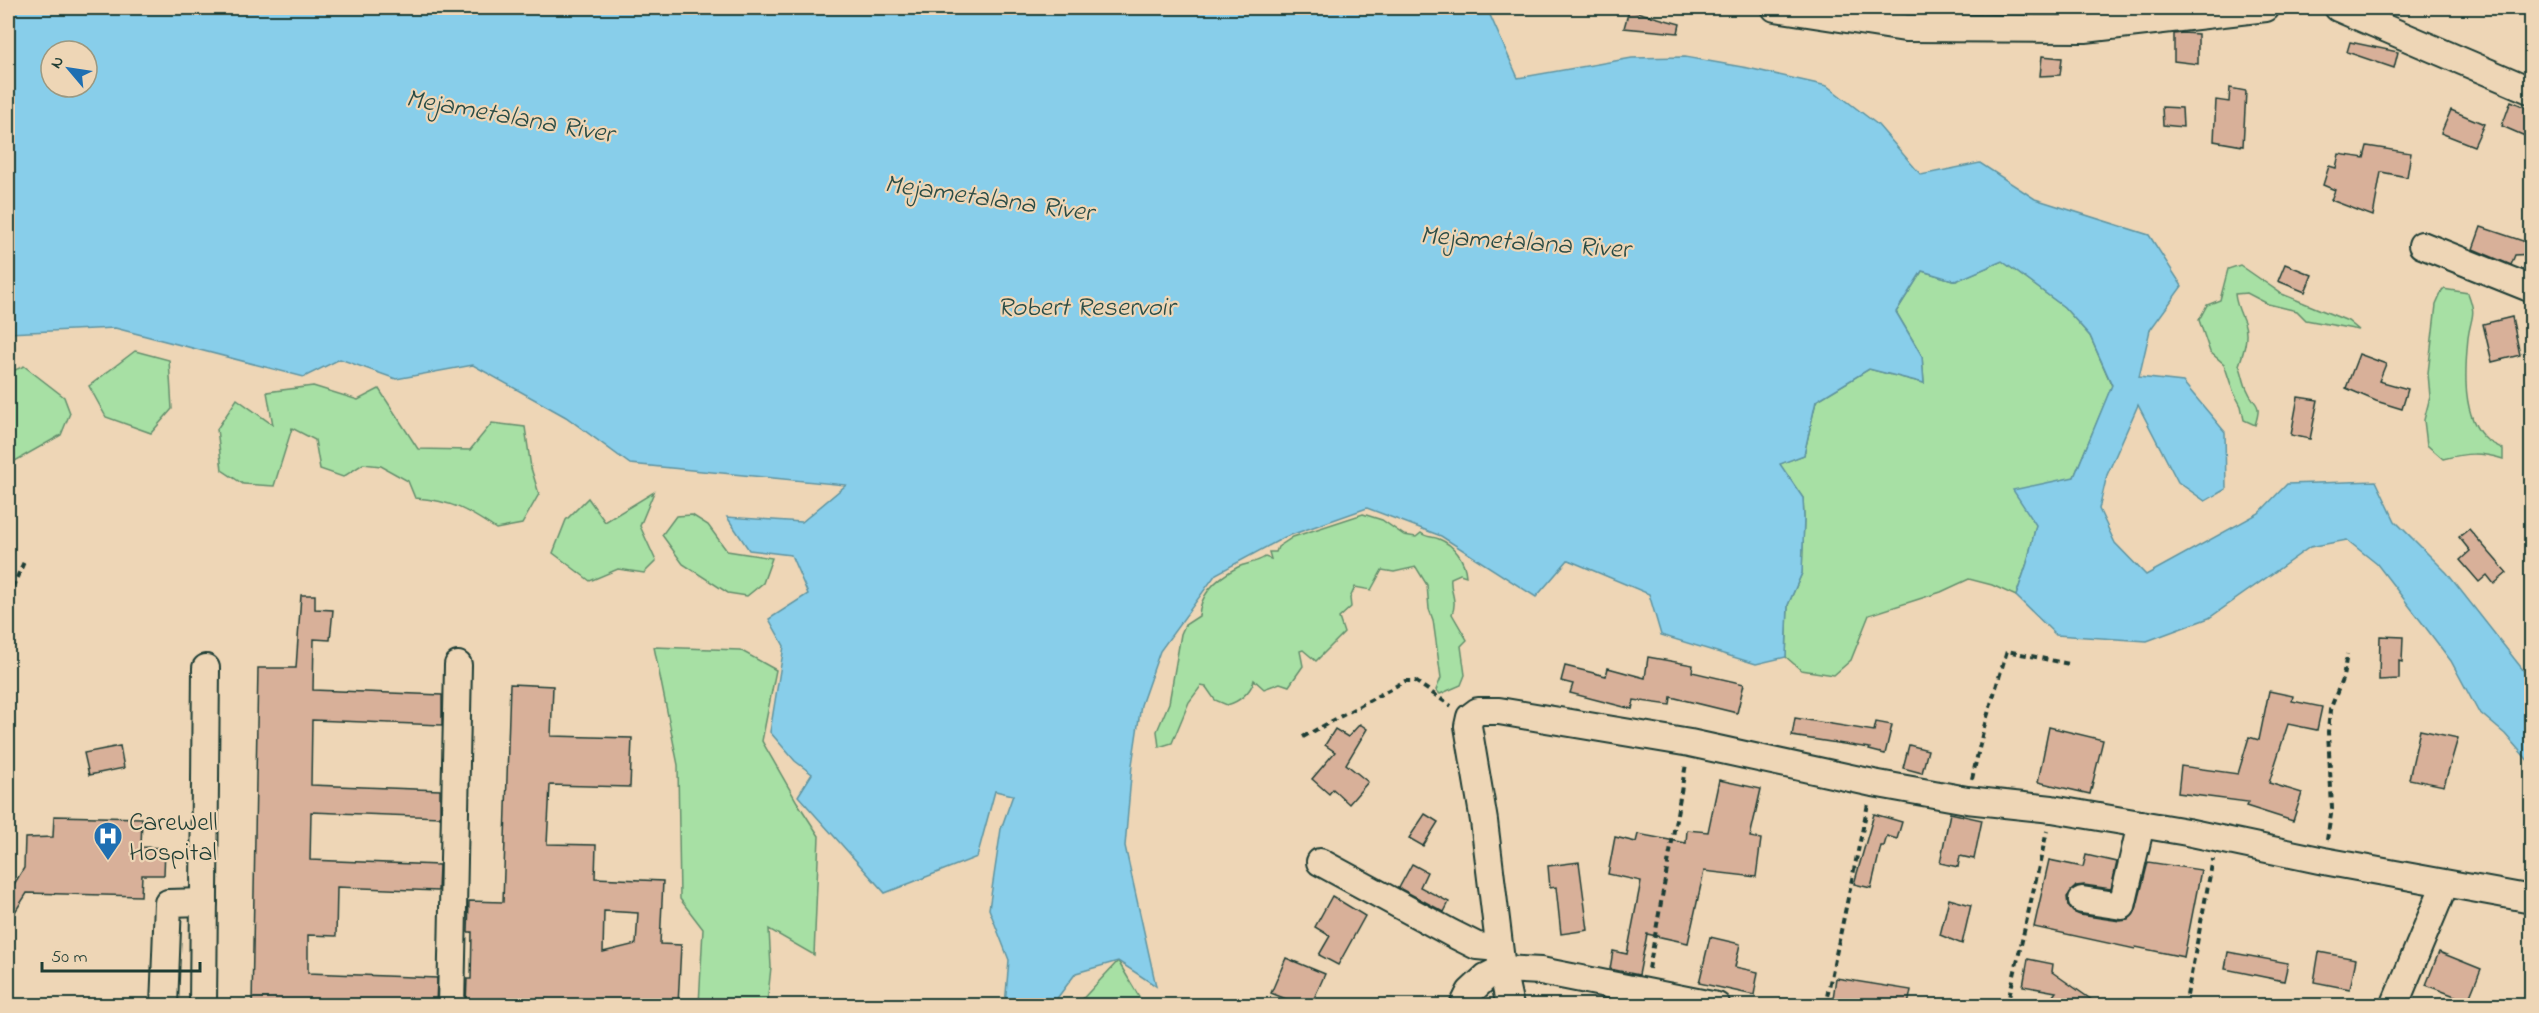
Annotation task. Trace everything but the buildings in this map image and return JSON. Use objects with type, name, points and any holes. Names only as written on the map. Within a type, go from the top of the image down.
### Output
[{"type":"street","points":[[1775,8],[1905,28],[2085,29],[2266,8]]},
{"type":"street","points":[[2338,8],[2532,91]]},
{"type":"street","points":[[2422,245],[2532,289]]},
{"type":"street","points":[[451,1005],[458,665]]},
{"type":"street","points":[[203,1005],[206,668]]},
{"type":"street","points":[[1510,1005],[1500,959],[1484,821],[1467,726],[1470,717],[1478,711],[1498,711],[1690,743],[1873,783],[1967,800],[2052,809],[2217,837],[2324,861],[2532,899]]},
{"type":"street","points":[[2082,900],[2122,906],[2140,824]]},
{"type":"street","points":[[1320,862],[1500,959],[1541,971],[1717,1005]]},
{"type":"street","points":[[2394,1005],[2445,884]]},
{"type":"street","points":[[164,1005],[168,903],[204,902]]},
{"type":"street","points":[[1463,1005],[1470,992],[1500,959]]},
{"type":"path","points":[[8,597],[24,562]]},
{"type":"path","points":[[1967,800],[1984,727],[2007,651],[2069,664]]},
{"type":"path","points":[[2324,861],[2332,808],[2328,732],[2330,710],[2343,677],[2347,654]]},
{"type":"path","points":[[1303,737],[1405,681],[1415,681],[1470,717]]},
{"type":"path","points":[[1645,991],[1690,743]]},
{"type":"path","points":[[1825,1005],[1873,783]]},
{"type":"path","points":[[2007,1005],[2052,809]]},
{"type":"path","points":[[2185,1005],[2217,837]]},
{"type":"green space","points":[[2002,261],[2064,307],[2090,336],[2112,386],[2074,477],[2036,525],[2016,596],[1992,585],[1969,579],[1941,592],[1869,615],[1851,660],[1834,675],[1801,670],[1786,657],[1788,605],[1802,573],[1803,498],[1779,464],[1804,455],[1816,401],[1869,369],[1924,383],[1922,356],[1896,312],[1922,271],[1956,281]]},
{"type":"green space","points":[[2240,265],[2282,294],[2348,321],[2359,330],[2306,320],[2297,311],[2268,304],[2247,293],[2235,294],[2246,333],[2239,365],[2246,386],[2258,408],[2255,425],[2244,420],[2241,406],[2224,364],[2210,352],[2199,320],[2207,305],[2220,300],[2228,269]]},
{"type":"green space","points":[[2443,289],[2468,293],[2471,301],[2473,312],[2466,364],[2469,406],[2479,431],[2487,440],[2503,449],[2503,459],[2473,454],[2443,459],[2427,445],[2424,420],[2430,397],[2428,373],[2436,305]]},
{"type":"green space","points":[[135,351],[169,360],[172,409],[151,433],[106,417],[89,386]]},
{"type":"green space","points":[[24,366],[64,397],[70,413],[61,435],[8,465],[8,373]]},
{"type":"green space","points":[[313,386],[358,400],[379,389],[418,449],[470,450],[492,423],[525,427],[531,468],[539,494],[522,524],[496,529],[458,507],[439,501],[415,498],[408,481],[381,466],[363,464],[343,477],[320,469],[315,440],[292,428],[274,486],[243,484],[222,470],[217,429],[237,399],[273,425],[267,392]]},
{"type":"green space","points":[[654,492],[640,526],[656,561],[644,573],[618,569],[590,581],[553,553],[566,520],[588,498],[605,522]]},
{"type":"green space","points":[[1363,514],[1382,520],[1404,535],[1416,537],[1421,533],[1439,539],[1454,549],[1461,559],[1466,576],[1460,574],[1451,578],[1451,582],[1454,604],[1452,614],[1467,640],[1461,646],[1465,675],[1461,685],[1440,694],[1436,690],[1441,678],[1433,620],[1429,609],[1427,585],[1416,567],[1394,572],[1382,570],[1371,590],[1355,587],[1350,598],[1351,607],[1339,618],[1344,633],[1316,661],[1303,650],[1300,651],[1303,666],[1289,686],[1280,683],[1264,689],[1254,680],[1244,696],[1227,705],[1215,700],[1206,687],[1201,686],[1189,702],[1172,743],[1159,747],[1157,731],[1169,703],[1181,634],[1185,625],[1199,616],[1203,600],[1212,587],[1238,567],[1265,557],[1271,559],[1269,552],[1276,552],[1278,547],[1293,537]]},
{"type":"green space","points":[[692,515],[708,525],[727,551],[772,558],[763,583],[747,596],[728,593],[683,564],[662,535],[676,516]]},
{"type":"green space","points":[[654,647],[740,650],[776,670],[762,741],[819,836],[814,955],[769,929],[771,967],[767,1005],[699,1005],[703,929],[680,899],[678,765]]},
{"type":"green space","points":[[1118,961],[1144,1005],[1076,1006]]},
{"type":"water","name":"Robert Reservoir","points":[[8,8],[1494,8],[1490,15],[1518,78],[1632,58],[1685,57],[1748,68],[1827,86],[1878,125],[1921,175],[1980,163],[2035,199],[2149,235],[2182,286],[2150,330],[2139,377],[2183,382],[2225,432],[2226,489],[2205,501],[2178,482],[2138,405],[2107,475],[2099,509],[2115,543],[2146,575],[2259,513],[2287,484],[2376,481],[2395,521],[2447,573],[2531,680],[2531,764],[2505,734],[2478,711],[2451,661],[2377,564],[2347,540],[2310,547],[2209,618],[2147,641],[2056,635],[2016,596],[2036,525],[2013,490],[2074,477],[2112,385],[2090,336],[2064,307],[2002,261],[1956,281],[1922,271],[1896,312],[1922,356],[1924,383],[1869,369],[1816,401],[1804,455],[1780,464],[1803,498],[1804,518],[1802,573],[1788,605],[1786,657],[1756,664],[1661,635],[1649,594],[1568,560],[1536,597],[1441,536],[1367,508],[1285,537],[1216,574],[1160,651],[1141,705],[1132,765],[1125,846],[1156,986],[1118,961],[1076,973],[1052,1005],[1005,1005],[1009,960],[989,909],[1001,829],[1013,795],[995,791],[977,857],[885,893],[798,796],[812,774],[795,761],[770,732],[784,646],[769,619],[808,594],[791,555],[749,550],[727,517],[802,522],[846,485],[630,464],[566,417],[473,365],[396,379],[340,359],[304,377],[115,328],[8,333]]},
{"type":"place","name":"CareWell Hospital","points":[[108,862]]},
{"type":"water label","name":"Mejametalana River","points":[[510,115]]},
{"type":"water label","name":"Mejametalana River","points":[[989,197]]},
{"type":"water label","name":"Mejametalana River","points":[[1525,241]]}]
